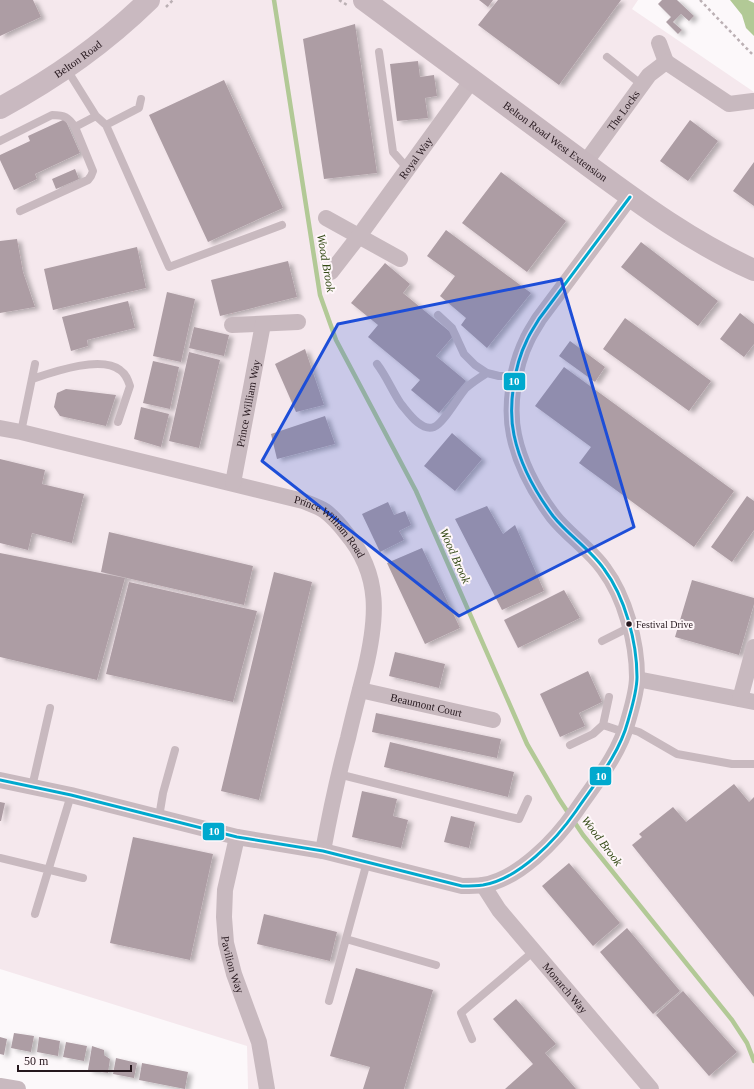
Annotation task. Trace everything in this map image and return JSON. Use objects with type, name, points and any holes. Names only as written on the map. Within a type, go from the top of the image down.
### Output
[{"type":"main road","name":"Belton Road","points":[[0,108],[66,68],[102,42],[149,0]]},
{"type":"street","name":"Belton Road West Extension","points":[[364,0],[630,197],[696,240],[725,257],[754,270]]},
{"type":"street","points":[[659,43],[666,62],[729,104],[753,101]]},
{"type":"street","name":"The Locks","points":[[585,163],[649,75],[666,62]]},
{"type":"street","name":"Royal Way","points":[[331,272],[359,236],[472,80]]},
{"type":"street","points":[[0,780],[71,795],[237,837],[323,850],[462,886],[483,885],[504,877],[544,850],[564,828],[605,770],[620,742],[633,703],[637,679],[636,659],[630,627],[621,600],[605,569],[553,516],[533,486],[519,454],[512,419],[515,376],[526,340],[539,320],[630,197]]},
{"type":"street","points":[[326,218],[400,259]]},
{"type":"street","points":[[232,325],[298,322]]},
{"type":"street","name":"Prince William Way","points":[[233,484],[263,324]]},
{"type":"street","name":"Prince William Road","points":[[0,428],[303,501],[324,511],[352,540],[369,571],[374,608],[374,627],[360,690],[338,774],[323,850]]},
{"type":"street","points":[[637,679],[747,701],[754,648]]},
{"type":"street","name":"Beaumont Court","points":[[360,690],[493,720]]},
{"type":"street","name":"Pavilion Way","points":[[237,837],[225,890],[224,917],[226,943],[234,974],[259,1042],[267,1089]]},
{"type":"street","name":"Monarch Way","points":[[483,885],[499,910],[651,1089]]},
{"type":"street","points":[[0,1086],[18,1089]]},
{"type":"lane","points":[[379,52],[393,152],[408,169]]},
{"type":"lane","points":[[607,57],[642,85]]},
{"type":"lane","points":[[66,68],[96,116],[106,125],[170,267],[282,225]]},
{"type":"lane","points":[[106,125],[139,108],[141,99]]},
{"type":"lane","points":[[0,141],[52,115],[60,115],[69,118],[75,127],[93,171],[88,180],[20,211]]},
{"type":"lane","points":[[75,127],[96,116]]},
{"type":"lane","points":[[438,315],[452,328],[464,354],[487,373],[499,376],[515,376]]},
{"type":"lane","points":[[20,432],[35,364]]},
{"type":"lane","points":[[378,364],[402,404],[416,421],[426,427],[434,427],[441,422],[465,390],[476,379],[487,373]]},
{"type":"lane","points":[[32,379],[68,368],[92,365],[108,365],[120,370],[127,377],[130,386],[118,422]]},
{"type":"lane","points":[[602,641],[630,627]]},
{"type":"lane","points":[[570,745],[593,734],[603,725],[609,697]]},
{"type":"lane","points":[[32,787],[50,708]]},
{"type":"lane","points":[[603,725],[639,732],[677,754],[732,764],[754,764]]},
{"type":"lane","points":[[159,817],[163,793],[175,750]]},
{"type":"lane","points":[[338,774],[519,819],[528,799]]},
{"type":"lane","points":[[35,914],[71,795]]},
{"type":"lane","points":[[0,858],[82,878]]},
{"type":"lane","points":[[329,1002],[367,862]]},
{"type":"lane","points":[[346,939],[436,965]]},
{"type":"lane","points":[[472,1039],[460,1013],[534,951]]},
{"type":"path","points":[[700,0],[754,56]]},
{"type":"highlighted area","points":[[561,279],[634,527],[459,616],[262,461],[338,324]]},
{"type":"shaded area","points":[[0,0],[638,0],[632,9],[754,92],[754,1089],[248,1089],[247,1046],[0,969]]},
{"type":"shaded area","points":[[730,0],[748,0],[754,3],[754,36],[746,28],[742,15]]},
{"type":"building","points":[[0,0],[33,0],[41,17],[0,36]]},
{"type":"building","points":[[479,0],[493,0],[488,7]]},
{"type":"building","points":[[498,0],[621,0],[559,85],[478,25]]},
{"type":"building","points":[[662,0],[677,0],[694,16],[689,21],[681,14],[673,22],[682,30],[678,34],[666,22],[671,17],[658,4]]},
{"type":"building","points":[[355,24],[377,173],[324,179],[303,39]]},
{"type":"building","points":[[418,61],[420,77],[434,75],[437,96],[425,98],[428,118],[397,121],[390,64]]},
{"type":"building","points":[[224,80],[283,208],[208,242],[149,115]]},
{"type":"building","points":[[65,119],[80,153],[35,174],[37,179],[14,190],[0,160],[0,155],[30,141],[28,136]]},
{"type":"building","points":[[690,120],[718,141],[688,181],[660,161]]},
{"type":"building","points":[[754,162],[754,206],[733,191]]},
{"type":"building","points":[[75,169],[79,179],[56,189],[52,179]]},
{"type":"building","points":[[501,172],[566,221],[527,272],[462,223]]},
{"type":"building","points":[[446,230],[531,293],[487,348],[461,325],[466,318],[440,296],[455,276],[427,256]]},
{"type":"building","points":[[17,239],[23,272],[35,307],[0,313],[0,241]]},
{"type":"building","points":[[641,242],[718,301],[698,326],[621,267]]},
{"type":"building","points":[[137,247],[146,288],[53,310],[44,269]]},
{"type":"building","points":[[288,261],[297,297],[220,316],[211,280]]},
{"type":"building","points":[[385,263],[410,284],[403,293],[454,335],[436,356],[466,381],[439,413],[411,390],[420,380],[368,337],[378,325],[351,303]]},
{"type":"building","points":[[167,292],[195,299],[181,362],[153,356]]},
{"type":"building","points":[[128,301],[135,328],[87,340],[88,346],[71,351],[62,317]]},
{"type":"building","points":[[740,313],[754,324],[754,344],[744,357],[720,339]]},
{"type":"building","points":[[625,318],[711,381],[689,411],[603,349]]},
{"type":"building","points":[[194,327],[229,335],[224,356],[189,348]]},
{"type":"building","points":[[570,341],[605,367],[595,382],[559,356]]},
{"type":"building","points":[[305,349],[324,405],[296,412],[275,364]]},
{"type":"building","points":[[189,352],[220,360],[199,448],[169,441]]},
{"type":"building","points":[[153,361],[179,367],[170,409],[143,403]]},
{"type":"building","points":[[564,367],[734,491],[694,547],[579,463],[591,447],[535,406]]},
{"type":"building","points":[[66,389],[116,395],[106,426],[60,416],[54,407],[57,393]]},
{"type":"building","points":[[141,407],[169,414],[161,447],[134,439]]},
{"type":"building","points":[[325,416],[335,444],[277,459],[271,434]]},
{"type":"building","points":[[452,433],[482,459],[455,491],[424,466]]},
{"type":"building","points":[[0,459],[45,470],[42,484],[84,494],[72,543],[32,533],[28,550],[0,543]]},
{"type":"building","points":[[747,496],[754,501],[754,530],[732,562],[711,547]]},
{"type":"building","points":[[388,502],[394,515],[405,511],[411,525],[399,531],[404,540],[380,552],[362,514]]},
{"type":"building","points":[[487,506],[503,534],[515,525],[544,591],[502,610],[455,519]]},
{"type":"building","points":[[109,532],[253,566],[244,605],[101,572]]},
{"type":"building","points":[[422,548],[460,628],[425,644],[387,563]]},
{"type":"building","points":[[0,553],[125,578],[97,680],[0,657]]},
{"type":"building","points":[[274,572],[312,582],[259,800],[221,791]]},
{"type":"building","points":[[692,580],[754,598],[754,604],[739,655],[675,637]]},
{"type":"building","points":[[129,582],[257,611],[233,702],[106,674]]},
{"type":"building","points":[[564,590],[580,618],[518,648],[504,620]]},
{"type":"building","points":[[395,652],[445,664],[439,688],[389,676]]},
{"type":"building","points":[[588,671],[602,702],[579,713],[585,726],[560,737],[540,694]]},
{"type":"building","points":[[376,713],[501,739],[497,758],[372,732]]},
{"type":"building","points":[[390,742],[514,772],[508,797],[384,767]]},
{"type":"building","points":[[734,784],[749,802],[754,797],[754,997],[632,845],[642,837],[639,834],[673,807],[686,822]]},
{"type":"building","points":[[362,791],[397,799],[393,816],[408,820],[401,848],[352,837]]},
{"type":"building","points":[[0,802],[5,803],[1,821],[0,821]]},
{"type":"building","points":[[451,816],[475,822],[469,848],[444,842]]},
{"type":"building","points":[[133,837],[213,854],[190,960],[110,943]]},
{"type":"building","points":[[569,863],[620,923],[593,946],[542,886]]},
{"type":"building","points":[[264,914],[337,932],[330,961],[257,944]]},
{"type":"building","points":[[627,928],[680,991],[653,1014],[600,952]]},
{"type":"building","points":[[356,968],[433,990],[404,1089],[363,1089],[370,1067],[330,1056]]},
{"type":"building","points":[[683,991],[737,1052],[709,1076],[656,1015]]},
{"type":"building","points":[[516,999],[556,1044],[545,1053],[576,1089],[505,1089],[533,1064],[493,1019]]},
{"type":"building","points":[[14,1033],[34,1036],[31,1052],[11,1048]]},
{"type":"building","points":[[0,1037],[7,1039],[4,1055],[0,1054]]},
{"type":"building","points":[[39,1037],[60,1041],[58,1056],[37,1052]]},
{"type":"building","points":[[66,1042],[87,1046],[84,1061],[63,1057]]},
{"type":"building","points":[[92,1046],[104,1050],[104,1055],[110,1059],[108,1073],[88,1070]]},
{"type":"building","points":[[116,1058],[137,1063],[134,1078],[113,1074]]},
{"type":"building","points":[[142,1063],[188,1072],[185,1089],[139,1080]]},
{"type":"waterway","name":"Wood Brook","points":[[274,0],[320,295],[336,340],[416,491],[527,744],[559,799],[583,835],[732,1020],[747,1043],[754,1061]]},
{"type":"transit line","name":"10","points":[[0,780],[71,795],[237,837],[323,851],[462,886],[483,885],[497,881],[510,875],[536,857],[568,822],[613,757],[628,721],[634,699],[637,677],[635,649],[632,635],[624,606],[618,593],[604,569],[553,516],[535,488],[524,467],[512,424],[513,387],[522,350],[539,319],[630,197]]},
{"type":"place","name":"Festival Drive","points":[[629,624]]}]
